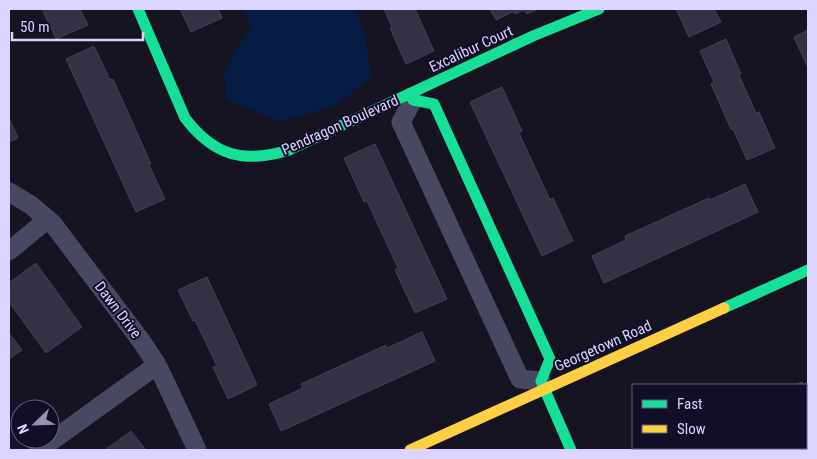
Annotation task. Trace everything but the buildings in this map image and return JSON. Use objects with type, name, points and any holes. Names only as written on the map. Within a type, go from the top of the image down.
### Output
[{"type":"street","name":"Pendragon Boulevard","points":[[138,9],[185,118],[208,142],[230,154],[256,158],[272,156],[412,97],[434,104],[550,359],[543,385],[520,379],[401,122],[412,97]]},
{"type":"street","name":"Excalibur Court","points":[[412,97],[533,36],[599,9]]},
{"type":"street","name":"Dawn Drive","points":[[9,192],[31,205],[48,219],[67,241],[142,342],[157,365],[197,450]]},
{"type":"street","points":[[9,250],[48,219]]},
{"type":"street","name":"Georgetown Road","points":[[410,450],[543,385],[808,270]]},
{"type":"street","points":[[39,450],[157,365]]},
{"type":"street","points":[[543,385],[571,450]]},
{"type":"water","points":[[243,9],[355,9],[365,34],[371,77],[336,106],[281,122],[227,99],[224,74],[235,52],[252,28]]},
{"type":"traffic: fast","points":[[138,9],[185,118],[196,131],[219,149],[244,156],[258,156],[289,150],[533,36],[599,9]]},
{"type":"traffic: fast","points":[[410,93],[413,100],[434,104],[550,359],[541,381],[571,450]]},
{"type":"traffic: fast","points":[[724,308],[808,270]]},
{"type":"traffic: slow","points":[[410,450],[724,308]]}]
